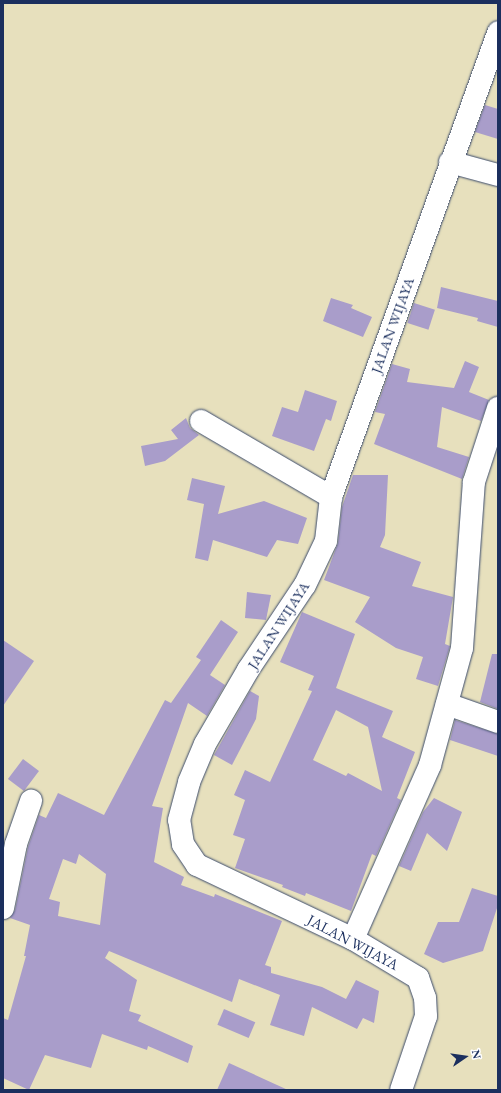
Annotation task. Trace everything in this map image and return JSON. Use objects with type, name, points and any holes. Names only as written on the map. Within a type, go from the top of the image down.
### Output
[{"type":"street","name":"JALAN WIJAYA","points":[[401,1090],[426,1016],[425,998],[418,978],[353,939],[197,865],[183,844],[178,820],[189,782],[205,744],[248,670],[305,585],[326,541],[331,497],[450,162],[498,32]]},
{"type":"street","points":[[450,162],[498,175]]},
{"type":"street","points":[[353,939],[430,765],[447,704],[462,648],[474,482],[498,408]]},
{"type":"street","points":[[201,422],[331,497]]},
{"type":"street","points":[[447,704],[498,722]]},
{"type":"street","points":[[3,908],[9,841],[30,801]]},
{"type":"building","points":[[485,105],[498,109],[498,139],[475,132]]},
{"type":"building","points":[[441,287],[498,301],[498,327],[477,321],[478,318],[437,308]]},
{"type":"building","points":[[331,298],[353,305],[351,308],[372,317],[363,337],[323,321]]},
{"type":"building","points":[[414,303],[435,310],[428,330],[408,323]]},
{"type":"building","points":[[465,361],[479,367],[469,392],[489,400],[481,421],[442,407],[437,447],[469,457],[462,479],[374,444],[385,414],[375,412],[392,364],[410,369],[407,382],[454,388]]},
{"type":"building","points":[[305,390],[337,401],[331,421],[326,419],[314,451],[272,436],[282,407],[298,412]]},
{"type":"building","points":[[186,418],[190,428],[199,435],[165,461],[145,466],[141,446],[178,439],[171,430]]},
{"type":"building","points":[[353,475],[388,475],[385,535],[380,547],[421,562],[412,586],[453,597],[445,644],[450,646],[438,686],[416,679],[423,657],[396,648],[355,622],[370,597],[324,580],[338,543],[342,507]]},
{"type":"building","points":[[192,478],[225,486],[218,514],[264,501],[307,518],[298,544],[277,540],[267,557],[213,540],[208,561],[195,558],[204,504],[187,500]]},
{"type":"building","points":[[247,592],[271,595],[266,620],[245,618]]},
{"type":"building","points":[[302,612],[355,634],[336,688],[393,711],[382,737],[415,752],[397,798],[401,800],[376,856],[372,854],[351,911],[306,893],[305,896],[282,887],[283,885],[235,868],[245,839],[233,835],[245,800],[234,795],[245,770],[270,782],[312,691],[308,690],[314,676],[280,662]],"holes":[[[336,710],[368,727],[382,791],[348,773],[346,776],[313,760]]]},
{"type":"building","points":[[221,620],[238,632],[210,675],[225,685],[207,716],[188,703],[152,806],[163,808],[154,862],[184,877],[181,885],[214,897],[215,894],[282,921],[265,965],[271,967],[271,973],[322,987],[346,999],[356,980],[379,991],[374,1023],[363,1018],[357,1029],[312,1007],[304,1036],[270,1025],[280,995],[239,979],[232,1002],[109,951],[105,958],[137,980],[129,1011],[141,1015],[138,1021],[193,1046],[188,1063],[148,1046],[147,1050],[102,1034],[91,1068],[45,1055],[29,1090],[3,1078],[3,1018],[8,1020],[26,956],[24,956],[30,925],[10,918],[15,910],[28,847],[39,815],[46,818],[58,793],[104,815],[165,700],[171,703],[201,660],[196,657]],"holes":[[[79,854],[106,874],[100,925],[58,916],[60,902],[49,899],[63,859],[76,864]]]},
{"type":"building","points":[[3,640],[34,661],[3,706]]},
{"type":"building","points":[[492,654],[498,654],[498,709],[480,702]]},
{"type":"building","points":[[250,691],[259,696],[256,719],[232,765],[214,755]]},
{"type":"building","points":[[455,720],[498,734],[498,756],[450,740]]},
{"type":"building","points":[[23,759],[39,771],[24,791],[8,779]]},
{"type":"building","points":[[434,798],[462,812],[447,851],[427,833],[411,871],[399,866],[423,812]]},
{"type":"building","points":[[472,888],[498,896],[498,905],[483,951],[443,963],[424,954],[438,922],[459,922]]},
{"type":"building","points":[[224,1009],[255,1022],[249,1038],[217,1025]]},
{"type":"building","points":[[229,1063],[288,1090],[217,1090]]}]
